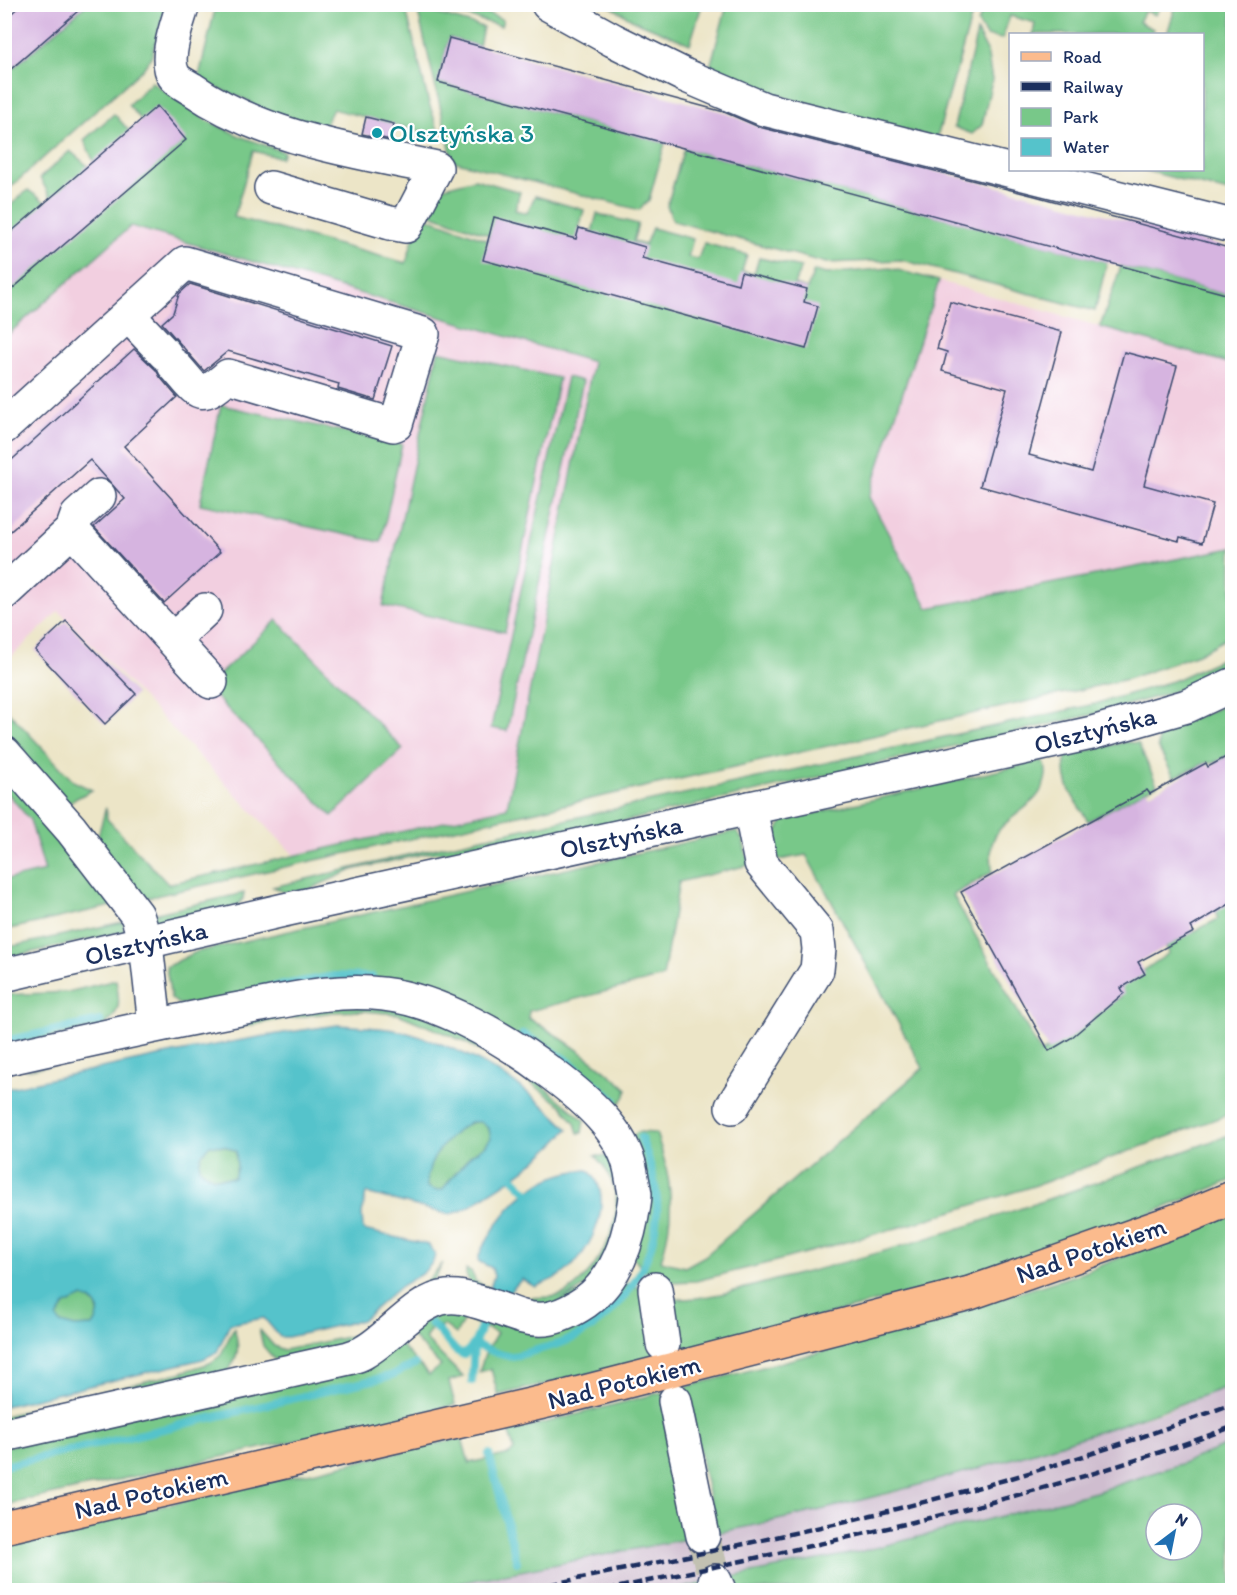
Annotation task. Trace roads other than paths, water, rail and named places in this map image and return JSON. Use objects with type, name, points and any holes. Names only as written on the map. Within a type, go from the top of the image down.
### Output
[{"type":"main road","name":"Nad Potokiem","points":[[4,1527],[569,1396],[970,1293],[1186,1217],[1233,1198]]},
{"type":"street","points":[[183,4],[172,42],[170,63],[174,77],[217,106],[276,129],[337,148],[436,168],[406,226],[271,188]]},
{"type":"street","points":[[548,4],[613,40],[684,75],[764,109],[1009,170]]},
{"type":"street","points":[[1013,171],[1233,226]]},
{"type":"street","points":[[4,427],[185,263],[423,334],[409,426],[304,411],[228,376],[211,391],[203,393],[197,390],[128,315]]},
{"type":"street","points":[[4,593],[72,530],[77,516],[99,496]]},
{"type":"street","points":[[72,530],[211,682]]},
{"type":"street","points":[[172,640],[206,610]]},
{"type":"street","name":"Olsztyńska","points":[[4,975],[146,944],[284,910],[1092,734],[1187,706],[1233,685]]},
{"type":"street","points":[[4,753],[71,829],[132,905],[143,929],[146,944],[155,1025]]},
{"type":"street","points":[[732,1107],[817,970],[819,949],[817,931],[761,863],[750,808]]},
{"type":"street","points":[[4,1059],[155,1025],[321,994],[356,992],[385,994],[408,999],[471,1023],[545,1069],[590,1106],[609,1128],[623,1149],[629,1164],[635,1196],[624,1250],[602,1287],[584,1302],[560,1314],[541,1320],[526,1319],[482,1303],[447,1297],[435,1300],[418,1310],[365,1352],[349,1358],[4,1435]]},
{"type":"street","points":[[655,1288],[663,1344]]},
{"type":"street","points":[[675,1401],[703,1536]]},
{"type":"water","points":[[338,1025],[402,1032],[455,1050],[496,1071],[515,1084],[568,1129],[550,1148],[520,1173],[459,1212],[447,1214],[366,1193],[362,1213],[363,1230],[429,1245],[435,1255],[433,1262],[423,1273],[401,1286],[362,1320],[288,1337],[280,1337],[264,1318],[230,1324],[217,1352],[203,1359],[5,1406],[5,1089],[254,1038]],"holes":[[[470,1122],[481,1122],[489,1129],[491,1138],[485,1146],[470,1156],[442,1190],[427,1187],[427,1177],[434,1158],[446,1142]],[[210,1145],[225,1146],[236,1151],[237,1167],[234,1178],[213,1178],[200,1169],[200,1158]],[[83,1297],[93,1302],[98,1308],[98,1316],[93,1326],[75,1327],[60,1323],[57,1317],[65,1305]]]},
{"type":"water","points":[[588,1170],[597,1181],[601,1195],[601,1209],[591,1239],[574,1264],[561,1275],[535,1287],[522,1279],[506,1296],[490,1288],[494,1276],[492,1268],[478,1261],[486,1241],[508,1210],[530,1189],[543,1182],[572,1172]]},
{"type":"waterway","points":[[260,989],[334,976],[372,977]]},
{"type":"waterway","points":[[4,1041],[100,1021]]},
{"type":"waterway","points":[[523,1034],[567,1060],[614,1100]]},
{"type":"waterway","points":[[431,1323],[456,1351],[464,1355],[474,1344],[500,1354],[513,1356],[571,1339],[611,1311],[628,1292],[641,1271],[656,1224],[655,1184],[641,1138]]},
{"type":"waterway","points":[[507,1172],[534,1199]]},
{"type":"waterway","points":[[472,1381],[474,1344],[483,1323]]},
{"type":"waterway","points":[[4,1466],[390,1376],[415,1364]]},
{"type":"waterway","points":[[489,1454],[517,1562]]},
{"type":"tunnel","points":[[703,1536],[715,1581]]},
{"type":"railway","points":[[524,1590],[767,1539],[948,1496],[1093,1453],[1232,1404]]},
{"type":"railway","points":[[606,1590],[922,1520],[1000,1500],[1155,1454],[1232,1427]]},
{"type":"place","name":"Olsztyńska 3","points":[[377,133]]}]
